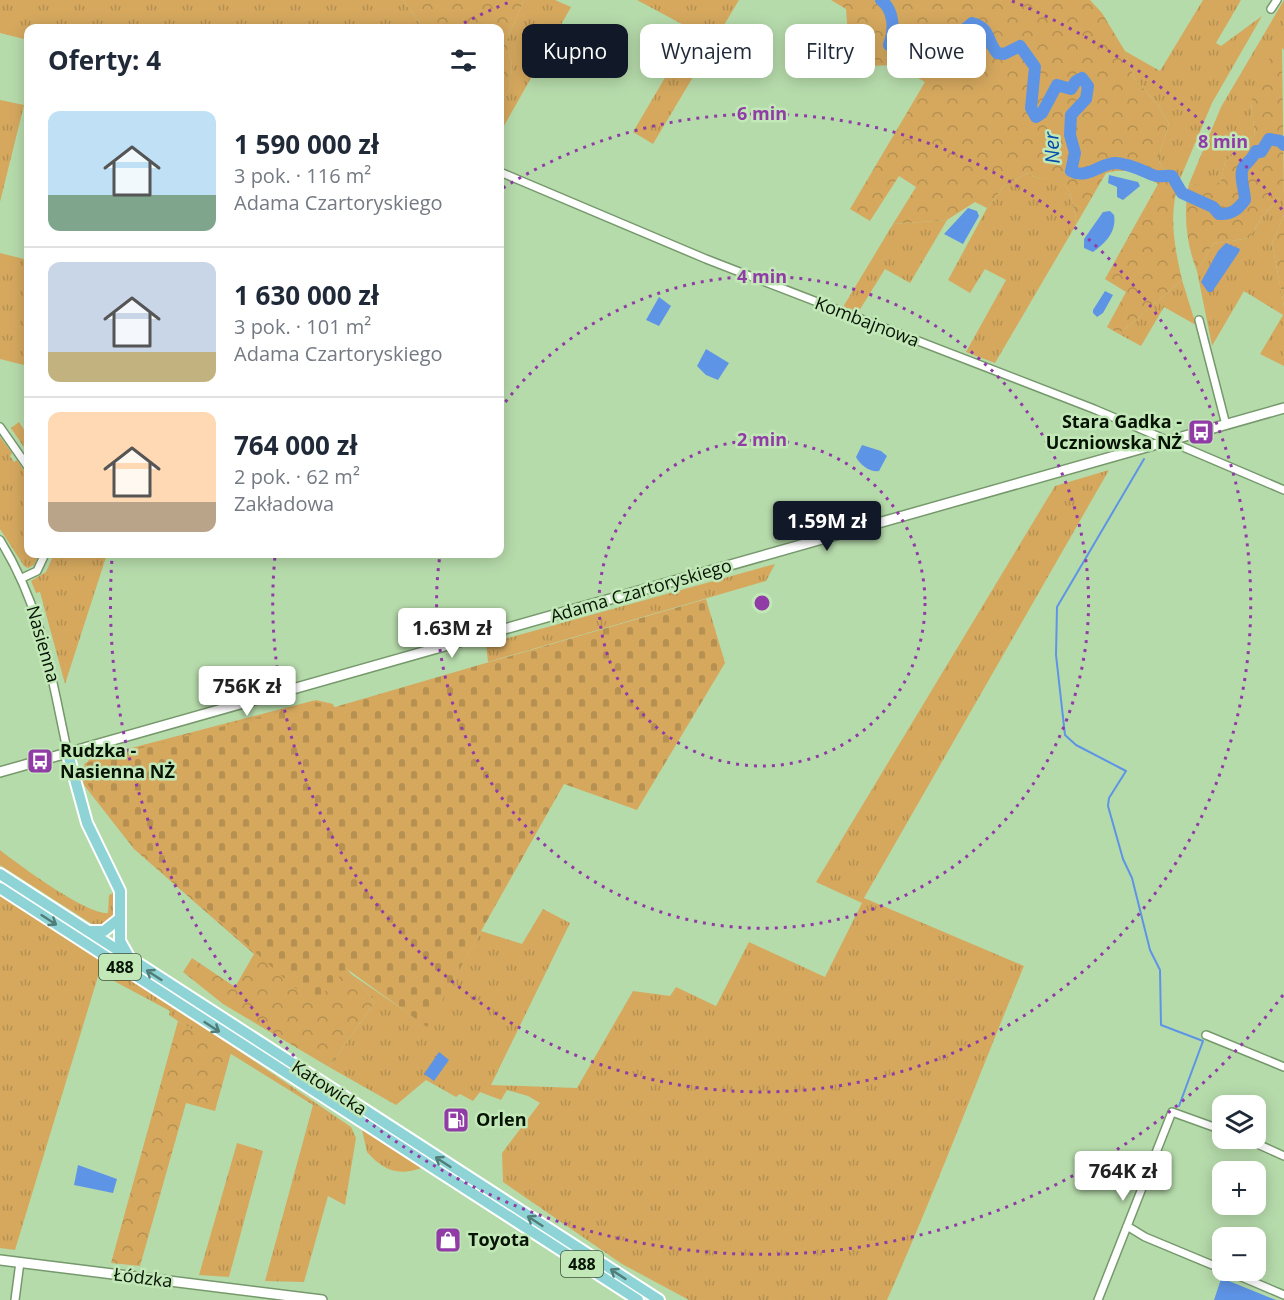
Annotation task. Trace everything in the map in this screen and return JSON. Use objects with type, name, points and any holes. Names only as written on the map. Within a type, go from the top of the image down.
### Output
[{"type":"main road","points":[[68,754],[87,823],[120,891],[120,941],[132,960]]},
{"type":"main road","name":"Katowicka","points":[[0,874],[659,1300]]},
{"type":"main road","name":"Katowicka","points":[[0,888],[637,1300]]},
{"type":"main road","points":[[86,931],[104,931],[119,919]]},
{"type":"street","points":[[1271,9],[1277,0]]},
{"type":"street","name":"Kombajnowa","points":[[504,174],[696,255],[1084,405],[1284,490]]},
{"type":"street","points":[[1199,320],[1226,425]]},
{"type":"street","name":"Adama Czartoryskiego","points":[[0,772],[1284,408]]},
{"type":"street","points":[[0,427],[24,461]]},
{"type":"street","name":"Nasienna","points":[[0,540],[22,578],[41,627],[56,688],[68,754]]},
{"type":"street","points":[[22,578],[37,571],[43,558]]},
{"type":"street","points":[[1206,1035],[1284,1067]]},
{"type":"street","points":[[1098,1300],[1172,1112],[1212,1126]]},
{"type":"street","points":[[1266,1148],[1284,1156]]},
{"type":"street","points":[[1127,1226],[1145,1237],[1212,1265]]},
{"type":"street","name":"Łódzka","points":[[0,1260],[322,1300]]},
{"type":"street","points":[[15,1300],[20,1262]]},
{"type":"street","points":[[1250,1281],[1284,1295]]},
{"type":"green space","points":[[0,0],[403,0],[420,24],[24,24],[24,39],[0,33]]},
{"type":"green space","points":[[403,0],[524,0],[506,42],[512,65],[510,88],[504,100],[504,24],[420,24]]},
{"type":"green space","points":[[524,0],[555,0],[571,7],[561,24],[522,24],[522,78],[531,78],[504,126],[504,100],[510,88],[512,65],[506,42]]},
{"type":"green space","points":[[637,0],[739,0],[725,24],[682,24]]},
{"type":"green space","points":[[831,0],[1090,0],[1102,13],[1125,51],[1134,78],[1158,105],[1169,124],[1158,159],[1163,169],[1173,171],[1180,179],[1173,217],[1182,280],[1119,334],[1107,327],[1126,292],[1105,279],[1158,184],[1133,172],[1106,173],[1077,223],[1070,192],[1058,176],[1040,179],[1027,173],[1004,186],[987,208],[975,202],[947,220],[893,224],[916,187],[899,176],[870,221],[850,209],[925,82],[918,78],[986,78],[986,24],[887,24],[887,65],[875,66],[875,24],[847,24],[846,9]]},
{"type":"green space","points":[[1203,0],[1241,0],[1216,43],[1221,46],[1262,16],[1212,103],[1180,179],[1173,171],[1163,169],[1158,159],[1169,124],[1158,105],[1134,78],[1125,51],[1160,71]]},
{"type":"green space","points":[[1284,0],[1284,50],[1282,48],[1251,103],[1255,135],[1225,162],[1221,181],[1209,189],[1189,184],[1221,107]]},
{"type":"green space","points":[[1282,48],[1284,198],[1280,198],[1265,213],[1249,238],[1213,244],[1197,271],[1190,250],[1187,228],[1186,206],[1189,184],[1209,188],[1221,181],[1225,162],[1255,135],[1251,103],[1260,67]]},
{"type":"green space","points":[[665,78],[692,78],[653,144],[633,132]]},
{"type":"green space","points":[[0,100],[24,105],[0,202]]},
{"type":"green space","points":[[1027,173],[1040,179],[1058,175],[1070,192],[1077,223],[995,363],[966,352],[1006,280],[985,269],[970,293],[948,280],[987,208],[1004,186]]},
{"type":"green space","points":[[1280,198],[1284,198],[1284,215],[1272,243],[1284,306],[1284,366],[1260,354],[1283,315],[1244,291],[1212,346],[1197,271],[1213,244],[1249,238],[1265,213]]},
{"type":"green space","points":[[1284,215],[1284,306],[1272,243]]},
{"type":"green space","points":[[947,220],[910,283],[885,269],[859,311],[843,307],[893,224]]},
{"type":"green space","points":[[0,253],[24,259],[24,365],[0,359]]},
{"type":"green space","points":[[1182,280],[1196,325],[1164,307],[1141,346],[1119,334]]},
{"type":"green space","points":[[19,422],[24,430],[24,447],[11,428]]},
{"type":"green space","points":[[0,437],[12,453],[10,456],[14,462],[17,460],[24,471],[24,558],[37,558],[34,565],[28,568],[24,566],[0,529]]},
{"type":"green space","points":[[1109,470],[864,898],[1024,966],[887,1300],[689,1300],[622,1264],[503,1182],[502,1153],[540,1103],[528,1096],[507,1090],[501,1100],[480,1092],[473,1101],[460,1094],[456,1097],[426,1080],[396,1105],[329,1067],[375,1002],[351,974],[427,1026],[481,931],[522,944],[543,909],[570,923],[491,1085],[577,1088],[633,991],[670,996],[676,987],[716,1006],[749,942],[825,977],[862,903],[816,882],[1055,486]]},
{"type":"green space","points":[[52,558],[106,558],[65,684],[40,592],[36,593],[31,581],[46,572]]},
{"type":"green space","points":[[775,564],[766,581],[488,662],[486,644]]},
{"type":"green space","points":[[706,599],[725,663],[637,810],[564,784],[427,1027],[347,969],[313,1004],[128,838],[81,776],[85,763],[315,702],[335,707]]},
{"type":"green space","points":[[316,700],[333,704],[384,855],[347,969],[375,1002],[329,1067],[223,1004],[183,972],[192,958],[235,987],[254,954],[134,849],[80,780],[89,759]]},
{"type":"green space","points":[[0,850],[53,888],[98,911],[108,913],[109,895],[116,892],[116,916],[105,927],[95,926],[0,865]]},
{"type":"green space","points":[[0,896],[232,1046],[351,1127],[356,1138],[345,1205],[328,1196],[304,1282],[265,1281],[313,1105],[178,1021],[169,1015],[170,1011],[99,973],[15,1250],[0,1248]]},
{"type":"green space","points":[[178,1021],[231,1053],[215,1111],[186,1103],[140,1266],[111,1263]]},
{"type":"green space","points":[[362,1130],[422,1168],[406,1172],[392,1170],[379,1164],[367,1152]]},
{"type":"green space","points":[[237,1143],[263,1151],[229,1277],[199,1275]]},
{"type":"water","points":[[1109,175],[1138,182],[1140,186],[1123,200],[1117,197],[1117,187],[1108,183]]},
{"type":"water","points":[[968,208],[977,211],[979,216],[963,244],[944,234]]},
{"type":"water","points":[[1110,211],[1114,215],[1114,227],[1109,237],[1093,252],[1084,248],[1084,239],[1103,212]]},
{"type":"water","points":[[1226,243],[1240,249],[1239,252],[1212,292],[1208,292],[1201,282],[1218,251]]},
{"type":"water","points":[[1105,291],[1113,295],[1103,313],[1097,317],[1093,310]]},
{"type":"water","points":[[659,297],[671,306],[659,326],[646,320]]},
{"type":"water","points":[[706,349],[729,363],[718,380],[706,375],[697,366]]},
{"type":"water","points":[[862,445],[881,451],[887,456],[879,471],[869,470],[856,457]]},
{"type":"water","points":[[439,1052],[449,1060],[434,1081],[424,1074]]},
{"type":"water","points":[[78,1165],[117,1179],[113,1193],[74,1185]]},
{"type":"water","points":[[1220,1281],[1229,1281],[1276,1300],[1214,1300]]},
{"type":"waterway","name":"Ner","points":[[881,0],[891,15],[892,33],[889,45],[896,51],[904,48],[927,64],[939,69],[953,68],[966,28],[972,23],[985,31],[997,53],[1004,54],[1020,46],[1035,67],[1031,108],[1036,117],[1042,113],[1057,85],[1071,89],[1076,81],[1082,78],[1088,86],[1086,99],[1071,115],[1070,135],[1075,153],[1071,171],[1083,174],[1116,163],[1131,166],[1155,176],[1172,176],[1182,193],[1213,207],[1219,214],[1228,214],[1245,200],[1242,170],[1256,151],[1261,152],[1269,139],[1280,141],[1284,145]]},
{"type":"waterway","points":[[1144,459],[1057,607],[1056,655],[1065,735],[1076,745],[1126,771],[1109,798],[1108,806],[1123,859],[1132,878],[1150,950],[1160,970],[1161,1025],[1203,1041],[1179,1106]]},
{"type":"place","name":"Stara Gadka - Uczniowska NŻ","points":[[1201,432]]},
{"type":"place","name":"Rudzka - Nasienna NŻ","points":[[40,761]]},
{"type":"place","name":"Orlen","points":[[456,1120]]},
{"type":"place","name":"Toyota","points":[[448,1240]]}]
